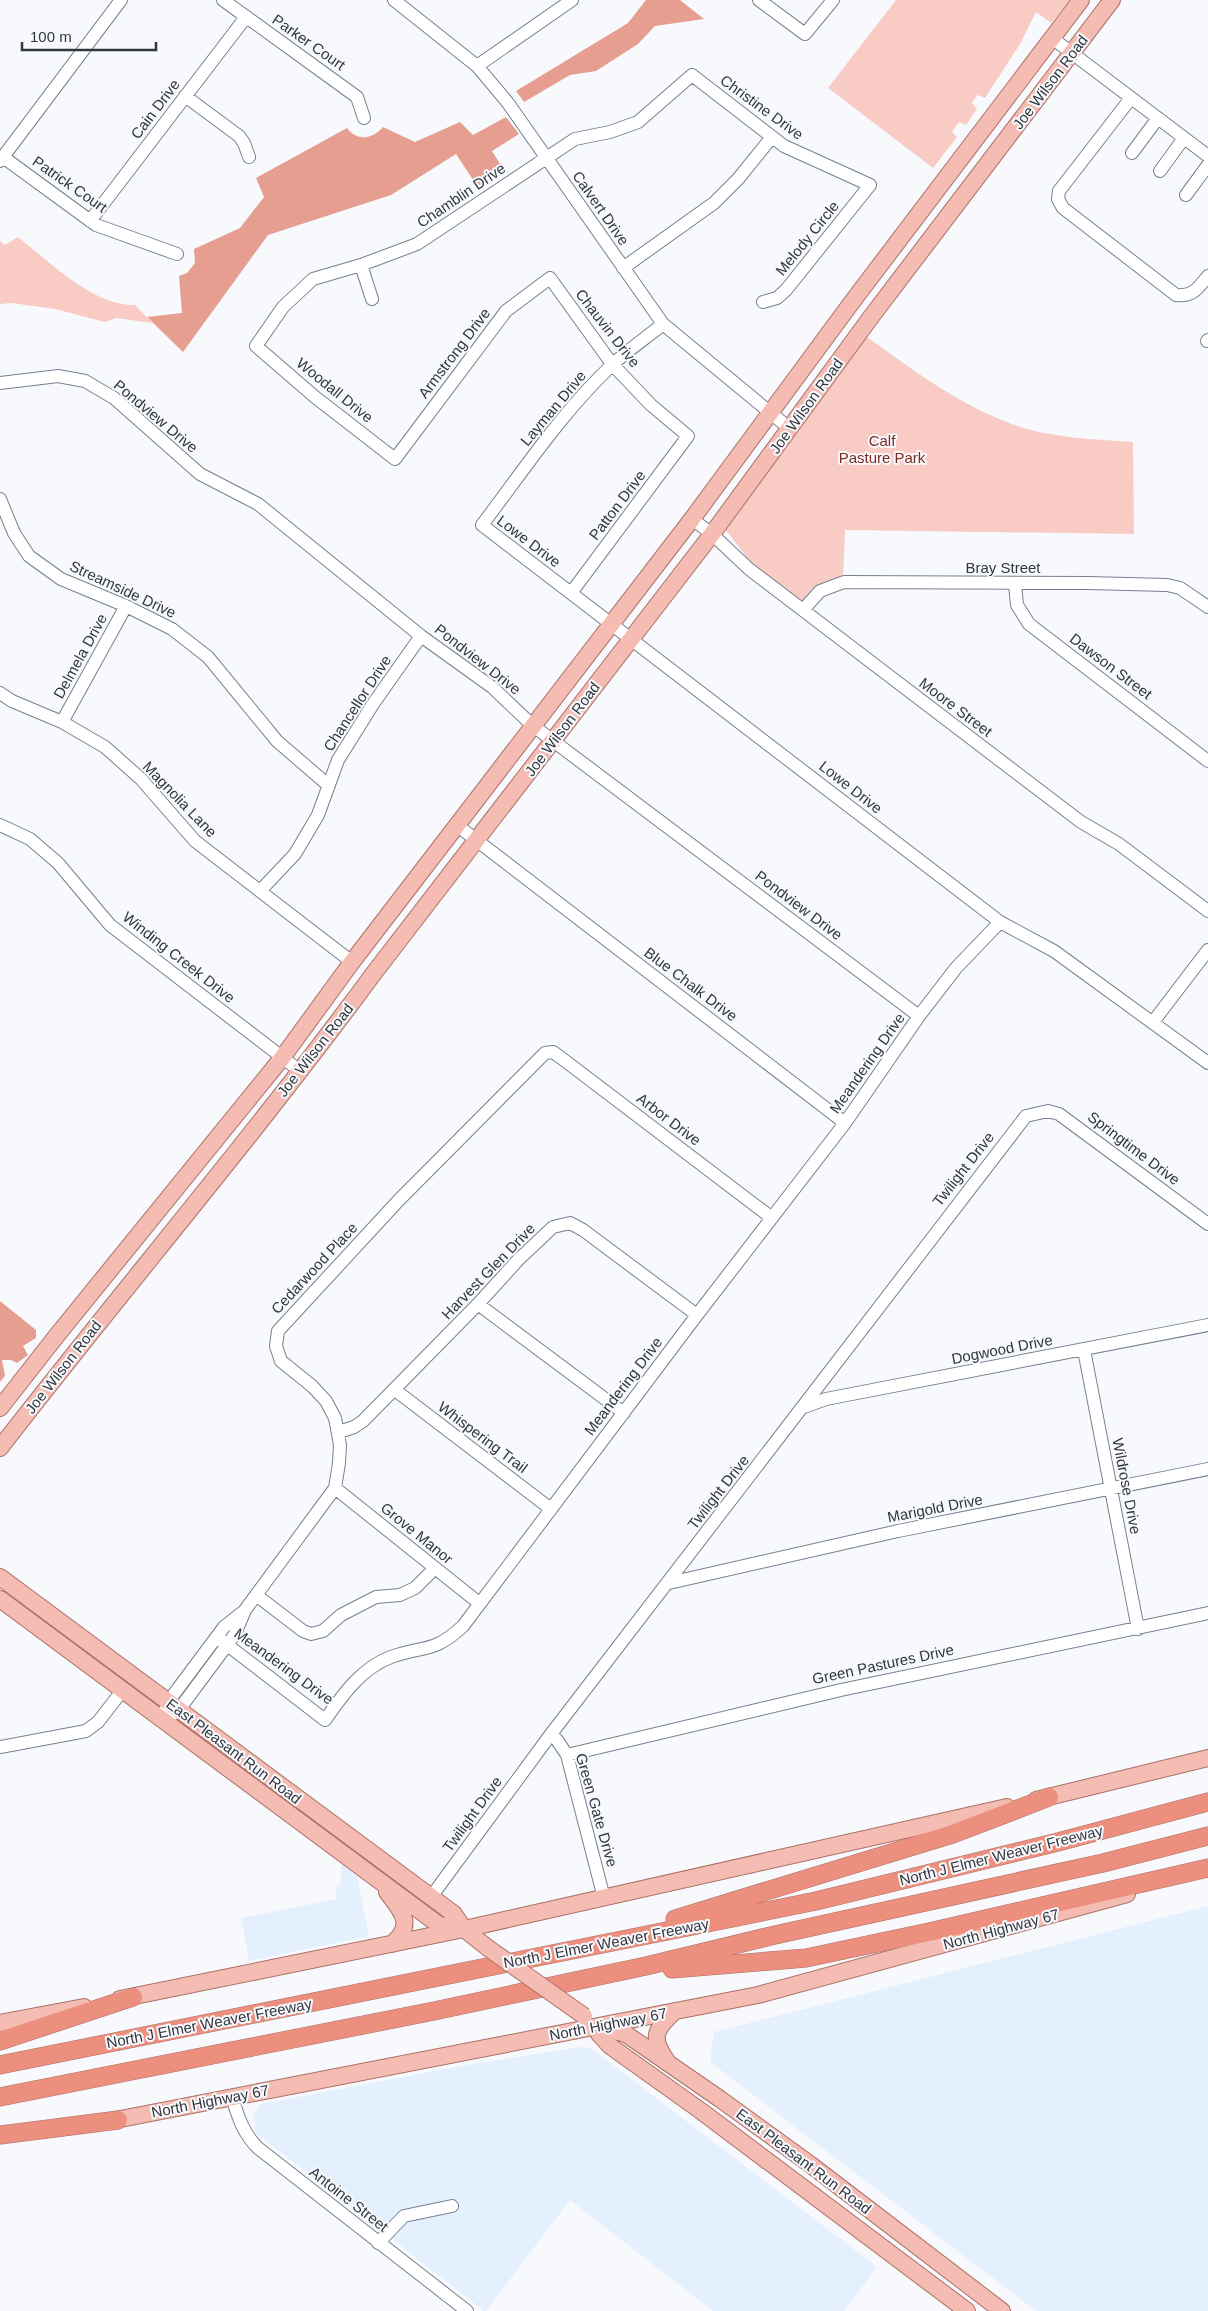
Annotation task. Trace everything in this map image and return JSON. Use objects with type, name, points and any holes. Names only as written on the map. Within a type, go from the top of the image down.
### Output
[{"type":"highway","points":[[569,1950],[953,1834],[1049,1797]]},
{"type":"highway","name":"North J Elmer Weaver Freeway","points":[[0,2065],[816,1901],[1058,1842],[1208,1802]]},
{"type":"highway","name":"North J Elmer Weaver Freeway","points":[[0,2098],[599,1976],[1103,1863],[1208,1836]]},
{"type":"highway","points":[[599,1976],[806,1958],[929,1932],[1208,1868]]},
{"type":"highway","points":[[0,2041],[133,1997]]},
{"type":"highway","points":[[0,2135],[118,2120]]},
{"type":"main road","name":"Joe Wilson Road","points":[[0,1408],[282,1058],[352,962],[458,826],[532,725],[692,519],[1081,0]]},
{"type":"main road","name":"Joe Wilson Road","points":[[0,1448],[300,1071],[478,841],[552,740],[712,534],[789,428],[1112,0]]},
{"type":"main road","name":"East Pleasant Run Road","points":[[0,1576],[454,1914],[464,1929],[488,1948],[597,2027],[626,2034],[670,2064],[811,2165],[1002,2311]]},
{"type":"main road","name":"East Pleasant Run Road","points":[[0,1599],[439,1925],[464,1929]]},
{"type":"main road","points":[[0,2023],[464,1929],[1049,1797],[1208,1758]]},
{"type":"main road","name":"North Highway 67","points":[[0,2143],[758,1995],[1208,1872]]},
{"type":"main road","points":[[376,1879],[404,1915],[406,1927],[401,1936],[392,1944]]},
{"type":"main road","points":[[670,2064],[659,2050],[656,2040],[658,2028],[675,2011]]},
{"type":"main road","name":"East Pleasant Run Road","points":[[597,2027],[599,2034],[610,2046],[800,2185],[967,2311]]},
{"type":"main road","points":[[700,2111],[752,2136],[794,2167],[811,2165]]},
{"type":"main road","points":[[800,2185],[824,2187],[854,2209],[904,2236]]},
{"type":"main road","points":[[862,2232],[889,2240],[930,2268],[934,2268],[938,2262]]},
{"type":"street","points":[[2,159],[121,0]]},
{"type":"street","name":"Parker Court","points":[[223,0],[357,97],[364,118]]},
{"type":"street","name":"Calvert Drive","points":[[394,0],[477,66],[508,103],[663,324],[789,428]]},
{"type":"street","points":[[477,66],[554,5],[572,0]]},
{"type":"street","points":[[759,0],[805,34],[833,0]]},
{"type":"street","name":"Cain Drive","points":[[90,221],[246,17]]},
{"type":"street","points":[[1052,38],[1184,138],[1206,150]]},
{"type":"street","name":"Chamblin Drive","points":[[256,346],[283,307],[305,284],[313,279],[361,265],[417,244],[575,139],[610,132],[638,122],[692,75]]},
{"type":"street","name":"Christine Drive","points":[[692,75],[772,137],[800,155],[870,185]]},
{"type":"street","points":[[185,96],[239,136],[244,143],[249,157]]},
{"type":"street","points":[[1131,98],[1059,190],[1058,199],[1063,208],[1176,295],[1186,296],[1195,292],[1208,276]]},
{"type":"street","points":[[1132,153],[1158,118]]},
{"type":"street","points":[[623,268],[714,203],[738,179],[772,137]]},
{"type":"street","points":[[1160,171],[1184,138]]},
{"type":"street","name":"Patrick Court","points":[[2,159],[90,221],[177,254]]},
{"type":"street","points":[[1186,195],[1208,166]]},
{"type":"street","name":"Melody Circle","points":[[764,302],[777,298],[786,290],[870,185]]},
{"type":"street","points":[[361,265],[372,300]]},
{"type":"street","name":"Chauvin Drive","points":[[550,278],[612,364],[651,404],[688,436]]},
{"type":"street","name":"Armstrong Drive","points":[[395,458],[506,311],[550,278]]},
{"type":"street","name":"Layman Drive","points":[[482,525],[578,400],[612,364],[663,324]]},
{"type":"street","name":"Woodall Drive","points":[[256,346],[315,398],[395,458]]},
{"type":"street","name":"Pondview Drive","points":[[0,383],[58,376],[85,381],[114,398],[200,474],[258,504],[421,636],[492,687],[532,725],[919,1016]]},
{"type":"street","name":"Patton Drive","points":[[571,593],[688,436]]},
{"type":"street","name":"Streamside Drive","points":[[0,499],[14,533],[29,556],[61,579],[126,606],[172,629],[208,657],[277,742],[328,785]]},
{"type":"street","name":"Moore Street","points":[[692,519],[712,534],[749,569],[1081,822],[1119,844],[1208,911]]},
{"type":"street","name":"Lowe Drive","points":[[482,525],[1000,922],[1054,951],[1208,1063]]},
{"type":"street","name":"Bray Street","points":[[803,610],[820,591],[844,582],[1167,585],[1180,588],[1208,607]]},
{"type":"street","name":"Dawson Street","points":[[1014,584],[1017,605],[1029,624],[1208,761]]},
{"type":"street","name":"Delmela Drive","points":[[62,722],[126,606]]},
{"type":"street","name":"Chancellor Drive","points":[[260,891],[296,854],[318,815],[338,760],[373,704],[421,636]]},
{"type":"street","name":"Magnolia Lane","points":[[0,692],[12,701],[62,722],[105,747],[141,780],[194,841],[352,962]]},
{"type":"street","name":"Winding Creek Drive","points":[[0,825],[30,839],[58,863],[110,925],[300,1071]]},
{"type":"street","name":"Blue Chalk Drive","points":[[458,826],[845,1122]]},
{"type":"street","name":"Meandering Drive","points":[[217,1637],[325,1720],[353,1683],[370,1668],[390,1658],[436,1646],[463,1626],[845,1122],[919,1016],[956,968],[1000,922]]},
{"type":"street","points":[[1153,1022],[1208,950]]},
{"type":"street","name":"Arbor Drive","points":[[544,1053],[553,1052],[560,1057],[772,1218]]},
{"type":"street","name":"Cedarwood Place","points":[[173,1706],[224,1627],[245,1610],[335,1488],[339,1463],[339,1432],[335,1418],[326,1401],[312,1386],[281,1361],[276,1346],[278,1331],[398,1201],[544,1053]]},
{"type":"street","name":"Springtime Drive","points":[[1036,1112],[1048,1111],[1059,1114],[1075,1123],[1208,1224]]},
{"type":"street","name":"Twilight Drive","points":[[431,1897],[551,1734],[669,1583],[1020,1123],[1026,1116],[1036,1112]]},
{"type":"street","name":"Harvest Glen Drive","points":[[339,1432],[354,1427],[363,1421],[478,1304],[518,1260],[553,1227],[570,1223],[697,1315]]},
{"type":"street","points":[[478,1304],[624,1413]]},
{"type":"street","name":"Dogwood Drive","points":[[803,1407],[826,1399],[1208,1325]]},
{"type":"street","name":"Wildrose Drive","points":[[1084,1350],[1138,1629]]},
{"type":"street","name":"Whispering Trail","points":[[395,1390],[550,1509]]},
{"type":"street","name":"Marigold Drive","points":[[669,1583],[888,1533],[1208,1469]]},
{"type":"street","name":"Grove Manor","points":[[335,1488],[480,1603]]},
{"type":"street","points":[[256,1596],[303,1631],[311,1634],[323,1632],[342,1615],[376,1597],[400,1595],[415,1588],[435,1568]]},
{"type":"street","name":"Cedarwood Place","points":[[173,1706],[227,1645],[235,1634],[245,1610]]},
{"type":"street","name":"Green Pastures Drive","points":[[566,1755],[841,1690],[1208,1613]]},
{"type":"street","points":[[0,1748],[86,1731],[98,1722],[122,1690]]},
{"type":"street","points":[[162,1721],[173,1706]]},
{"type":"street","name":"Green Gate Drive","points":[[551,1734],[566,1755],[604,1898]]},
{"type":"street","name":"Antoine Street","points":[[232,2097],[239,2122],[248,2138],[378,2243],[467,2311]]},
{"type":"street","points":[[378,2243],[404,2216],[452,2206]]},
{"type":"shaded area","points":[[646,0],[680,0],[704,19],[655,26],[638,44],[596,71],[570,75],[524,102],[516,91],[628,23]]},
{"type":"shaded area","points":[[506,117],[519,134],[492,151],[505,172],[479,189],[456,154],[391,195],[268,235],[183,352],[147,317],[182,313],[179,276],[187,273],[195,263],[194,249],[240,228],[264,197],[256,178],[347,128],[355,135],[365,137],[375,134],[383,127],[415,142],[460,122],[473,135]]},
{"type":"shaded area","points":[[0,1301],[36,1330],[36,1338],[23,1346],[28,1355],[17,1363],[11,1360],[2,1360],[5,1376],[0,1382]]},
{"type":"shaded area","points":[[341,1864],[357,1876],[369,1936],[249,1961],[241,1918],[337,1899],[335,1888],[341,1882]]},
{"type":"shaded area","points":[[1208,1906],[1208,2311],[1036,2311],[710,2062],[714,2032]]},
{"type":"shaded area","points":[[581,2047],[592,2049],[877,2267],[844,2311],[713,2311],[570,2200],[486,2311],[484,2311],[256,2133],[253,2116],[261,2104],[466,2065]]},
{"type":"green space","points":[[896,0],[1070,0],[1051,23],[1036,12],[1020,44],[985,98],[977,95],[972,103],[977,109],[966,125],[959,122],[952,132],[957,137],[933,168],[828,88]]},
{"type":"green space","points":[[18,237],[58,270],[88,291],[119,303],[135,305],[152,323],[116,318],[105,322],[55,309],[12,303],[0,304],[0,241],[5,245]]},
{"type":"green space","name":"Calf Pasture Park","points":[[864,335],[953,396],[1012,424],[1056,435],[1133,442],[1134,534],[845,530],[843,578],[804,601],[798,602],[755,568],[722,525]]}]
